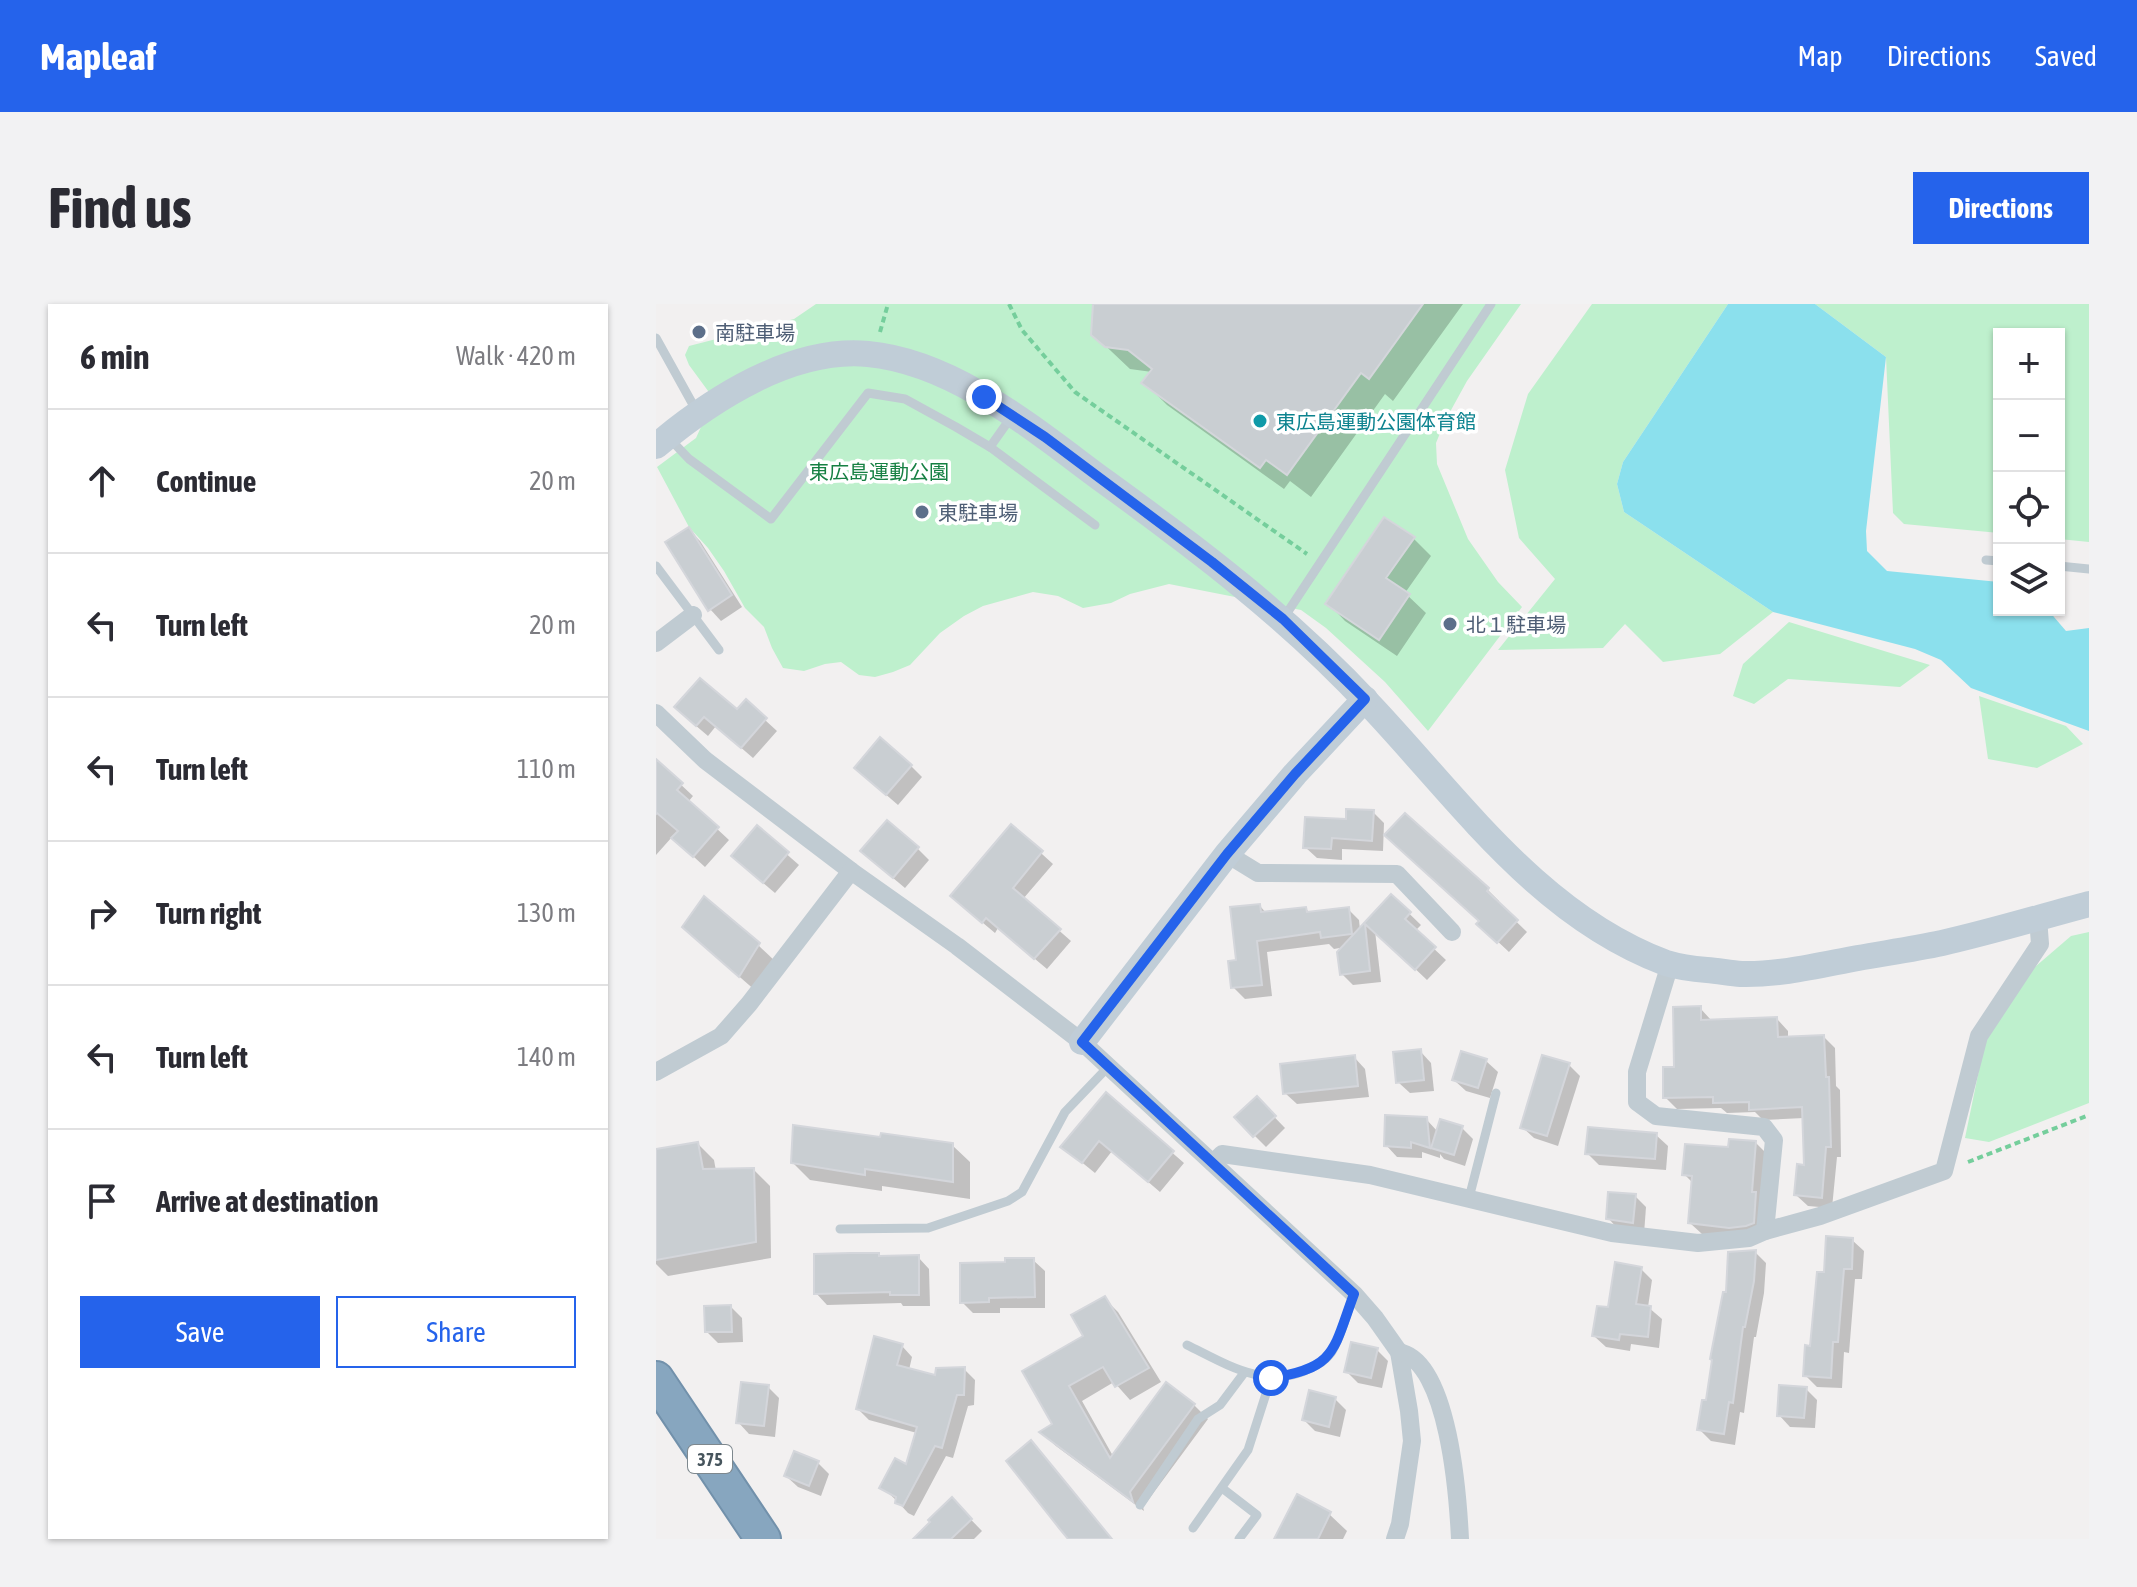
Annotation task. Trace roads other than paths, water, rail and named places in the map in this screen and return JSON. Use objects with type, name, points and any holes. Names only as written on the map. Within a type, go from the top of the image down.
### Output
[{"type":"highway","name":"375","points":[[656,1379],[763,1539]]},
{"type":"street","points":[[662,441],[724,397],[798,361],[834,354],[868,354],[909,362],[957,381],[1012,416],[1147,512],[1283,619],[1365,699],[1500,848],[1540,886],[1583,921],[1623,944],[1670,964],[1744,974],[1789,971],[1942,943],[2089,904]]},
{"type":"street","points":[[656,643],[693,615]]},
{"type":"street","points":[[1082,1042],[1227,854],[1295,774],[1365,699]]},
{"type":"street","points":[[656,713],[705,760],[1082,1042],[1354,1294],[1399,1352],[1412,1441],[1395,1539]]},
{"type":"street","points":[[1227,854],[1258,873],[1397,874],[1452,932]]},
{"type":"street","points":[[656,1072],[721,1036],[851,871]]},
{"type":"street","points":[[1213,1163],[1222,1154],[1370,1175],[1612,1233],[1698,1243],[1749,1238],[1944,1171],[1979,1036],[2040,944],[2038,918]]},
{"type":"street","points":[[1670,964],[1637,1072],[1637,1102],[1656,1116],[1764,1127],[1774,1140],[1765,1231]]},
{"type":"street","points":[[1399,1352],[1408,1354],[1422,1367],[1441,1403],[1450,1443],[1460,1539]]},
{"type":"lane","points":[[1283,619],[1491,304]]},
{"type":"lane","points":[[656,338],[698,413]]},
{"type":"lane","points":[[662,441],[771,519],[868,393],[905,399],[990,447],[1095,525]]},
{"type":"lane","points":[[990,447],[1012,416]]},
{"type":"lane","points":[[1986,560],[1993,561]]},
{"type":"lane","points":[[656,566],[719,650]]},
{"type":"lane","points":[[2065,567],[2089,569]]},
{"type":"lane","points":[[840,1229],[928,1228],[1008,1201],[1022,1192],[1065,1112],[1109,1066]]},
{"type":"lane","points":[[1469,1198],[1496,1093]]},
{"type":"lane","points":[[1187,1345],[1244,1373],[1271,1378],[1300,1374],[1323,1362],[1332,1352],[1354,1294]]},
{"type":"lane","points":[[1140,1505],[1198,1419],[1220,1405],[1244,1373]]},
{"type":"lane","points":[[1193,1528],[1248,1450],[1271,1378]]},
{"type":"lane","points":[[1222,1488],[1257,1515],[1239,1539]]},
{"type":"water","points":[[1728,304],[1815,304],[1886,357],[1866,531],[1867,551],[1887,571],[1993,581],[1993,616],[2053,616],[2066,631],[2089,628],[2089,731],[1971,688],[1941,660],[1915,649],[1773,612],[1624,512],[1617,484],[1623,462]]},
{"type":"place","name":"南駐車場","points":[[699,332]]},
{"type":"place","name":"東広島運動公園体育館","points":[[1260,421]]},
{"type":"place","name":"東駐車場","points":[[922,512]]},
{"type":"place","name":"北１駐車場","points":[[1450,624]]},
{"type":"park label","name":"東広島運動公園","points":[[879,471]]}]
